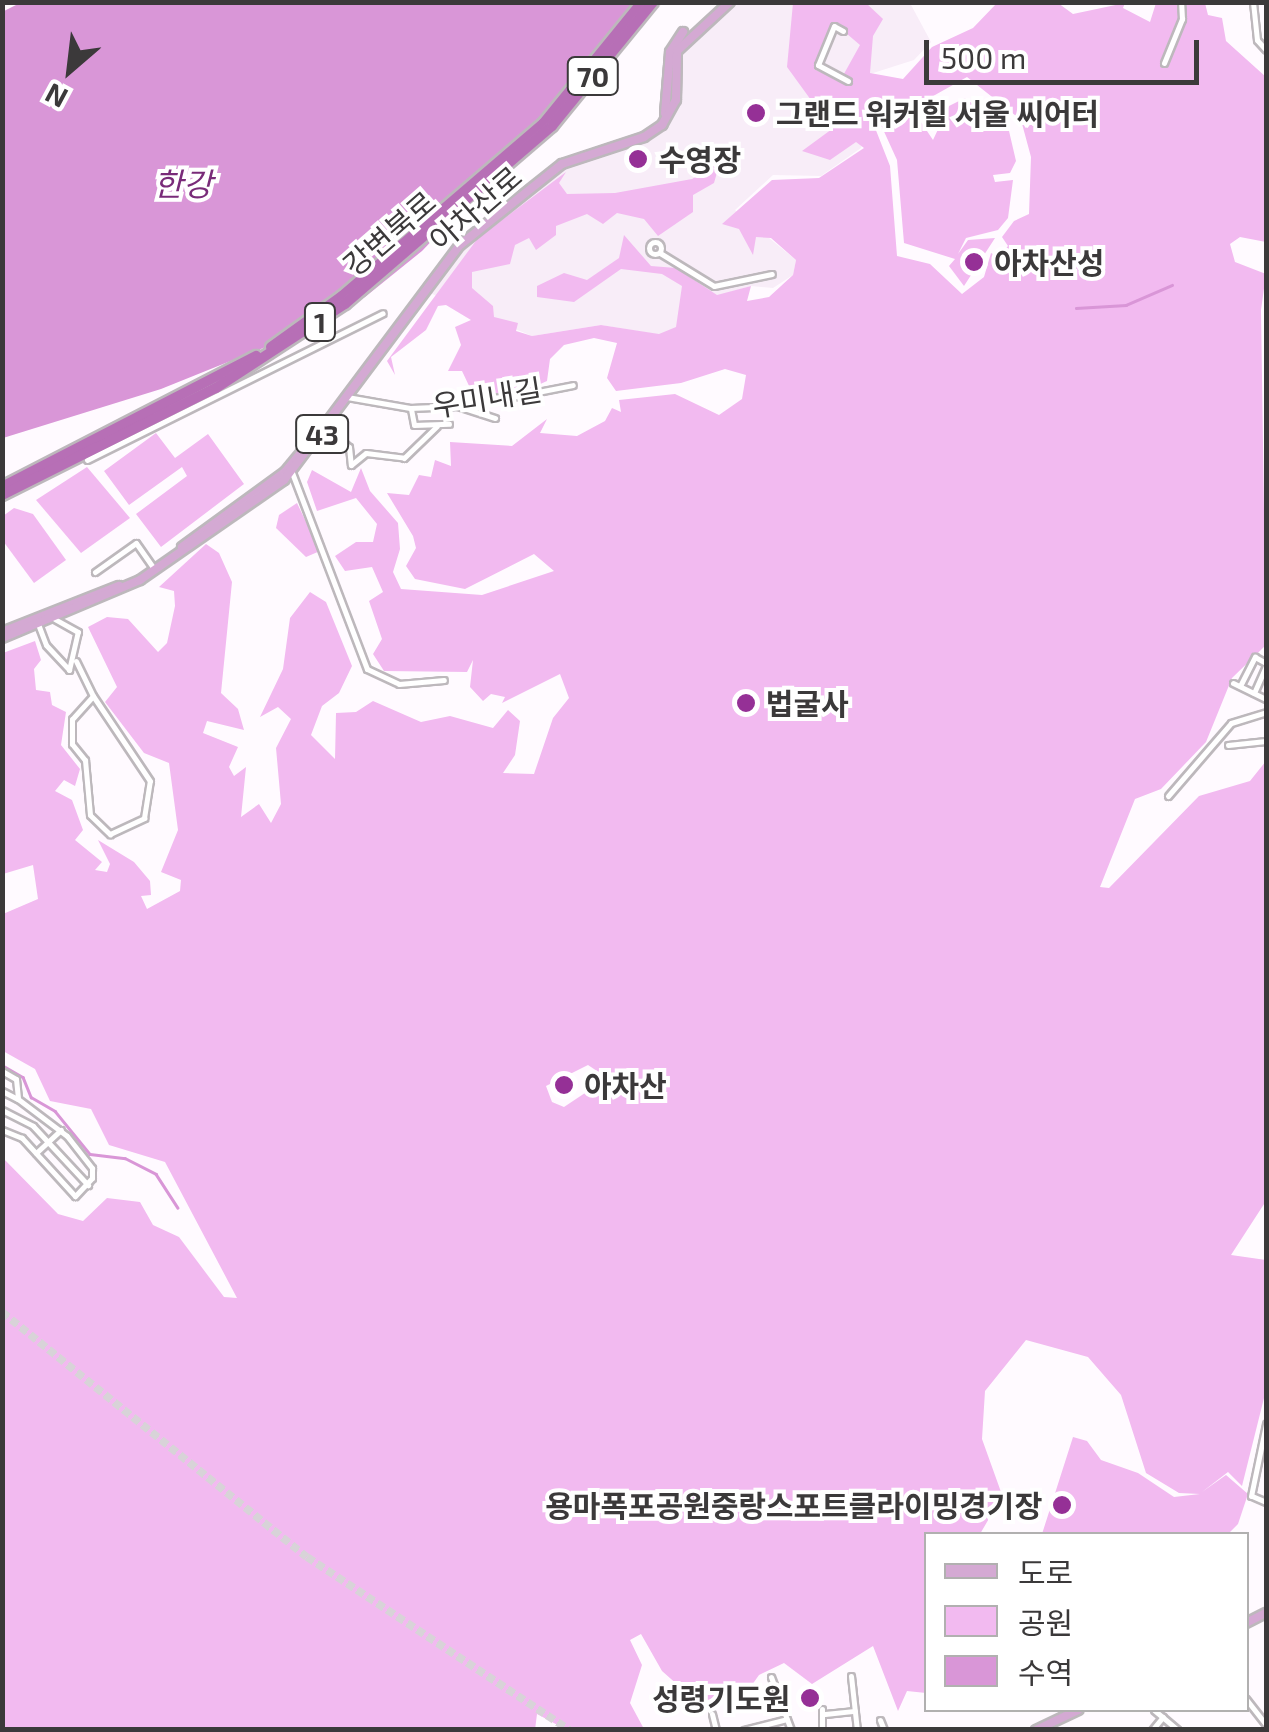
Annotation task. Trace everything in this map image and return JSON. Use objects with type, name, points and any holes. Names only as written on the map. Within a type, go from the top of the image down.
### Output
[{"type":"highway","name":"강변북로","points":[[526,143],[642,2]]},
{"type":"highway","name":"강변북로","points":[[2,495],[82,456],[300,337],[569,107],[653,2]]},
{"type":"highway","name":"강변북로","points":[[2,486],[82,456]]},
{"type":"main road","name":"아차산로","points":[[2,635],[55,619],[158,570],[294,467],[326,428],[408,304],[454,245],[535,177],[574,152],[656,124],[669,101],[674,43],[721,2]]},
{"type":"main road","name":"아차산로","points":[[294,467],[440,267],[482,226],[562,164],[662,125],[676,100],[676,51],[730,2]]},
{"type":"main road","name":"아차산로","points":[[2,635],[154,567],[270,488]]},
{"type":"main road","points":[[1036,1730],[1074,1712]]},
{"type":"street","points":[[1164,63],[1182,19],[1180,2]]},
{"type":"street","points":[[1253,2],[1257,40],[1266,50]]},
{"type":"street","points":[[843,31],[834,26],[818,66],[848,81]]},
{"type":"street","points":[[660,253],[714,286],[772,274]]},
{"type":"street","points":[[82,456],[383,313]]},
{"type":"street","name":"우미내길","points":[[346,396],[410,408],[458,406],[476,396],[507,398],[573,385]]},
{"type":"street","points":[[458,406],[495,418]]},
{"type":"street","points":[[410,408],[414,425],[448,424]]},
{"type":"street","points":[[326,428],[349,448],[350,465],[366,453],[404,458],[437,426]]},
{"type":"street","points":[[294,467],[367,669],[399,684],[444,680]]},
{"type":"street","points":[[95,572],[136,542],[154,567]]},
{"type":"street","points":[[55,619],[78,632],[76,661],[93,696],[150,781],[144,818],[110,834],[90,815],[85,760],[72,744],[72,718],[93,696]]},
{"type":"street","points":[[38,624],[46,645],[68,670],[76,661]]},
{"type":"street","points":[[1254,693],[1266,664],[1254,657],[1237,685],[1266,699]]},
{"type":"street","points":[[1168,796],[1231,723],[1266,712]]},
{"type":"street","points":[[1228,745],[1266,741]]},
{"type":"street","points":[[2,1071],[16,1080],[18,1099]]},
{"type":"street","points":[[2,1091],[61,1130],[92,1168],[88,1184],[76,1196],[36,1153],[2,1130]]},
{"type":"street","points":[[2,1110],[48,1142],[88,1184]]},
{"type":"street","points":[[36,1153],[61,1130]]},
{"type":"street","points":[[1266,1424],[1250,1496],[1266,1502]]},
{"type":"street","points":[[851,1676],[857,1730]]},
{"type":"street","points":[[772,1678],[791,1730]]},
{"type":"street","points":[[1249,1703],[1266,1727]]},
{"type":"street","points":[[822,1730],[824,1712],[855,1710]]},
{"type":"street","points":[[1157,1712],[1176,1729]]},
{"type":"street","points":[[712,1714],[716,1730]]},
{"type":"street","points":[[1152,1730],[1163,1717]]},
{"type":"street","points":[[744,1730],[787,1718]]},
{"type":"street","points":[[880,1720],[884,1730]]},
{"type":"shaded area","points":[[733,3],[910,3],[931,42],[914,60],[848,81],[865,137],[861,148],[821,176],[773,175],[735,210],[796,260],[793,275],[773,288],[751,286],[717,296],[674,337],[601,325],[532,336],[430,293],[479,232],[564,166],[656,135],[677,101],[680,48]]},
{"type":"green space","points":[[793,3],[866,3],[883,19],[873,36],[870,73],[903,79],[932,47],[973,28],[997,3],[1058,3],[1073,14],[1125,3],[1123,8],[1150,22],[1156,3],[1205,3],[1208,15],[1222,18],[1226,41],[1266,77],[1266,242],[1240,237],[1230,244],[1235,262],[1266,274],[1261,310],[1266,645],[1232,678],[1206,742],[1161,789],[1135,799],[1100,887],[1109,888],[1199,796],[1250,781],[1266,761],[1266,1201],[1231,1255],[1266,1260],[1266,1390],[1242,1486],[1228,1472],[1202,1492],[1226,1475],[1248,1494],[1238,1524],[1230,1532],[1043,1532],[1073,1437],[1087,1441],[1101,1460],[1138,1473],[1174,1497],[1200,1494],[1179,1493],[1146,1473],[1121,1395],[1088,1357],[1026,1340],[985,1391],[982,1439],[1001,1492],[994,1510],[981,1532],[924,1532],[924,1693],[907,1691],[898,1711],[873,1646],[812,1684],[784,1663],[759,1675],[747,1692],[697,1702],[662,1671],[641,1634],[630,1640],[642,1665],[630,1703],[644,1729],[565,1729],[537,1714],[535,1730],[3,1729],[2,1157],[58,1214],[83,1221],[107,1198],[140,1202],[153,1225],[179,1237],[224,1297],[237,1298],[165,1162],[109,1145],[91,1109],[50,1101],[35,1069],[3,1051],[3,914],[38,899],[33,865],[3,874],[3,653],[35,641],[41,660],[34,669],[36,690],[50,692],[52,705],[66,712],[61,745],[80,769],[75,786],[64,780],[55,791],[72,800],[83,830],[75,840],[102,862],[95,870],[107,872],[110,864],[98,840],[134,862],[150,881],[151,895],[141,896],[147,909],[180,891],[181,880],[161,872],[178,830],[169,763],[144,753],[105,702],[117,687],[88,627],[107,617],[128,619],[158,652],[167,643],[175,606],[174,591],[159,587],[206,544],[219,553],[232,582],[221,693],[238,709],[244,730],[207,721],[203,733],[238,747],[229,767],[234,776],[246,767],[241,817],[259,804],[271,823],[281,804],[276,748],[291,719],[278,707],[260,717],[283,669],[290,618],[310,592],[326,602],[352,666],[339,693],[322,706],[311,735],[335,759],[336,713],[356,712],[373,701],[421,722],[450,716],[493,728],[508,710],[520,721],[515,755],[503,773],[534,774],[553,718],[569,698],[560,674],[502,703],[505,697],[491,694],[483,701],[470,687],[473,660],[467,672],[384,671],[373,654],[382,639],[369,601],[383,592],[372,567],[345,571],[335,556],[356,542],[373,542],[377,524],[356,498],[317,511],[307,482],[312,470],[351,492],[361,468],[370,491],[398,523],[400,549],[393,572],[401,589],[482,595],[554,571],[534,554],[465,589],[415,579],[406,566],[416,548],[413,536],[387,493],[409,495],[419,475],[431,477],[435,460],[451,466],[450,442],[512,446],[547,419],[540,433],[577,436],[605,421],[612,408],[621,412],[619,400],[675,394],[719,415],[742,399],[746,375],[725,369],[681,383],[616,391],[607,378],[617,343],[594,338],[564,345],[550,359],[547,381],[527,390],[525,398],[488,403],[471,390],[462,371],[448,371],[461,345],[455,327],[471,320],[446,305],[438,306],[426,330],[391,357],[395,375],[387,361],[478,238],[566,172],[559,183],[567,194],[615,193],[692,179],[720,162],[714,183],[693,195],[693,212],[658,236],[644,219],[617,213],[603,224],[587,214],[556,226],[556,235],[536,250],[529,238],[515,245],[510,264],[472,272],[472,288],[493,306],[494,317],[518,323],[516,331],[532,336],[601,325],[659,334],[676,327],[682,286],[662,274],[621,269],[574,302],[537,297],[537,286],[564,273],[587,280],[619,258],[624,235],[651,266],[676,268],[717,295],[751,286],[747,301],[769,297],[793,275],[796,260],[771,238],[756,237],[753,255],[739,229],[722,224],[772,180],[819,178],[864,148],[856,142],[830,160],[802,151],[832,129],[787,67]],"holes":[[[833,22],[860,45],[840,81],[814,69]],[[967,77],[1021,120],[1031,157],[1029,214],[1014,221],[1002,237],[1008,246],[998,257],[991,253],[984,277],[962,294],[930,264],[897,256],[890,166],[868,110],[871,101],[919,104]],[[588,1065],[597,1071],[591,1089],[564,1107],[552,1102],[546,1086]]]},
{"type":"green space","points":[[965,98],[1009,131],[1016,161],[1010,173],[993,175],[995,182],[1013,180],[1008,218],[998,230],[966,238],[958,254],[968,240],[995,238],[964,286],[949,266],[955,259],[904,243],[897,160],[876,114],[887,108],[919,119],[933,140],[949,106]]},
{"type":"green space","points":[[156,433],[175,458],[208,434],[244,484],[161,547],[136,514],[187,476],[182,467],[129,505],[104,471]]},
{"type":"green space","points":[[87,467],[130,518],[81,553],[36,500]]},
{"type":"green space","points":[[297,503],[320,551],[306,557],[276,528],[279,515]]},
{"type":"green space","points":[[14,508],[33,514],[66,560],[34,583],[3,541],[3,516]]},
{"type":"water","name":"한강","points":[[22,2],[659,3],[422,251],[365,297],[288,338],[161,389],[3,438],[2,12]]},
{"type":"waterway","points":[[1076,308],[1126,305],[1172,285]]},
{"type":"waterway","points":[[2,1065],[23,1077],[31,1097],[55,1111],[90,1154],[125,1158],[156,1174],[178,1208]]},
{"type":"tunnel","points":[[2,1312],[307,1557],[569,1730]]},
{"type":"place","name":"그랜드 워커힐 서울 씨어터","points":[[756,113]]},
{"type":"place","name":"수영장","points":[[638,159]]},
{"type":"place","name":"아차산성","points":[[974,262]]},
{"type":"place","name":"법굴사","points":[[746,703]]},
{"type":"place","name":"아차산","points":[[564,1085]]},
{"type":"place","name":"용마폭포공원중랑스포트클라이밍경기장","points":[[1062,1505]]},
{"type":"place","name":"성령기도원","points":[[810,1698]]}]
